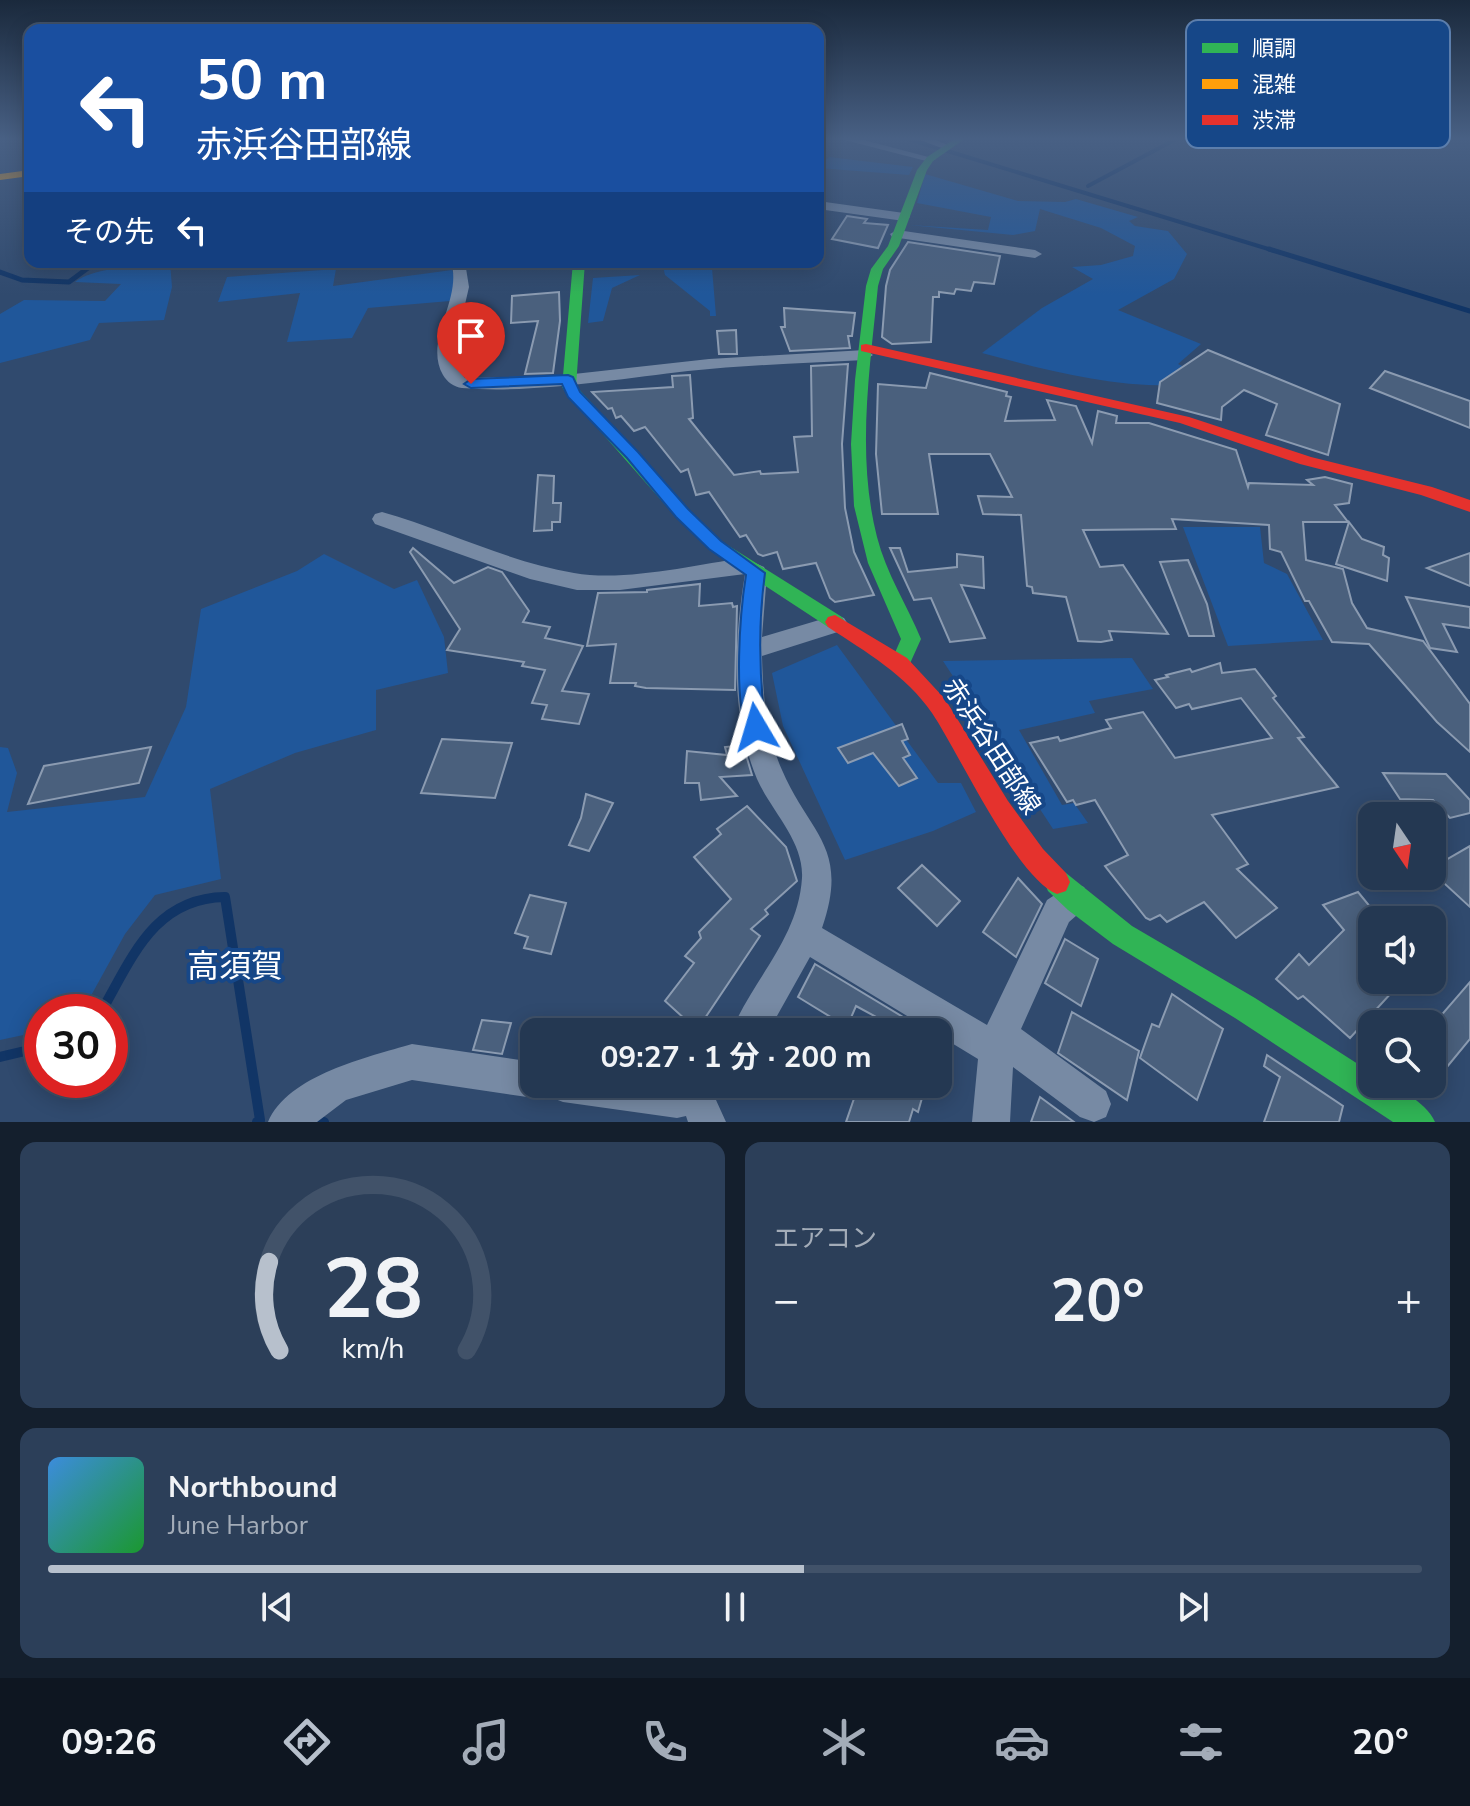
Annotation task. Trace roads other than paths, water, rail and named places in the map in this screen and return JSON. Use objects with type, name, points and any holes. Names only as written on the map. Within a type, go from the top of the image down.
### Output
[{"type":"street","points":[[900,664],[909,651],[911,639],[874,557],[863,505],[866,351],[872,286],[914,190]]},
{"type":"street","points":[[824,207],[1035,254]]},
{"type":"street","points":[[459,268],[462,286],[446,351],[448,366],[457,382],[568,380],[866,351],[1184,420],[1306,461],[1426,491],[1470,506]]},
{"type":"street","points":[[568,380],[578,268]]},
{"type":"street","name":"赤浜谷田部線","points":[[568,380],[573,394],[715,545],[900,664],[938,705],[1000,809],[1034,857],[1073,898],[1117,931],[1258,1016],[1420,1122]]},
{"type":"street","points":[[382,519],[538,573],[577,582],[620,582],[750,569],[752,706],[761,749],[770,777],[814,855],[817,876],[805,936],[756,1018]]},
{"type":"street","points":[[751,650],[836,624]]},
{"type":"street","points":[[991,1122],[998,1043],[1058,911],[1073,898]]},
{"type":"street","points":[[805,936],[998,1043],[1093,1104]]},
{"type":"street","points":[[287,1122],[336,1085],[412,1062],[520,1078]]},
{"type":"street","points":[[663,1098],[703,1100]]},
{"type":"waterway","points":[[1076,190],[1275,251]]},
{"type":"waterway","points":[[1269,249],[1470,311]]},
{"type":"waterway","points":[[0,272],[22,280],[69,282],[88,268]]},
{"type":"waterway","points":[[111,994],[135,952],[163,920],[180,908],[201,900],[225,897],[260,1120],[257,1122]]},
{"type":"waterway","points":[[0,1057],[24,1051]]},
{"type":"waterway","points":[[320,1121],[324,1122]]},
{"type":"district","name":"高須賀","points":[[235,966]]}]
